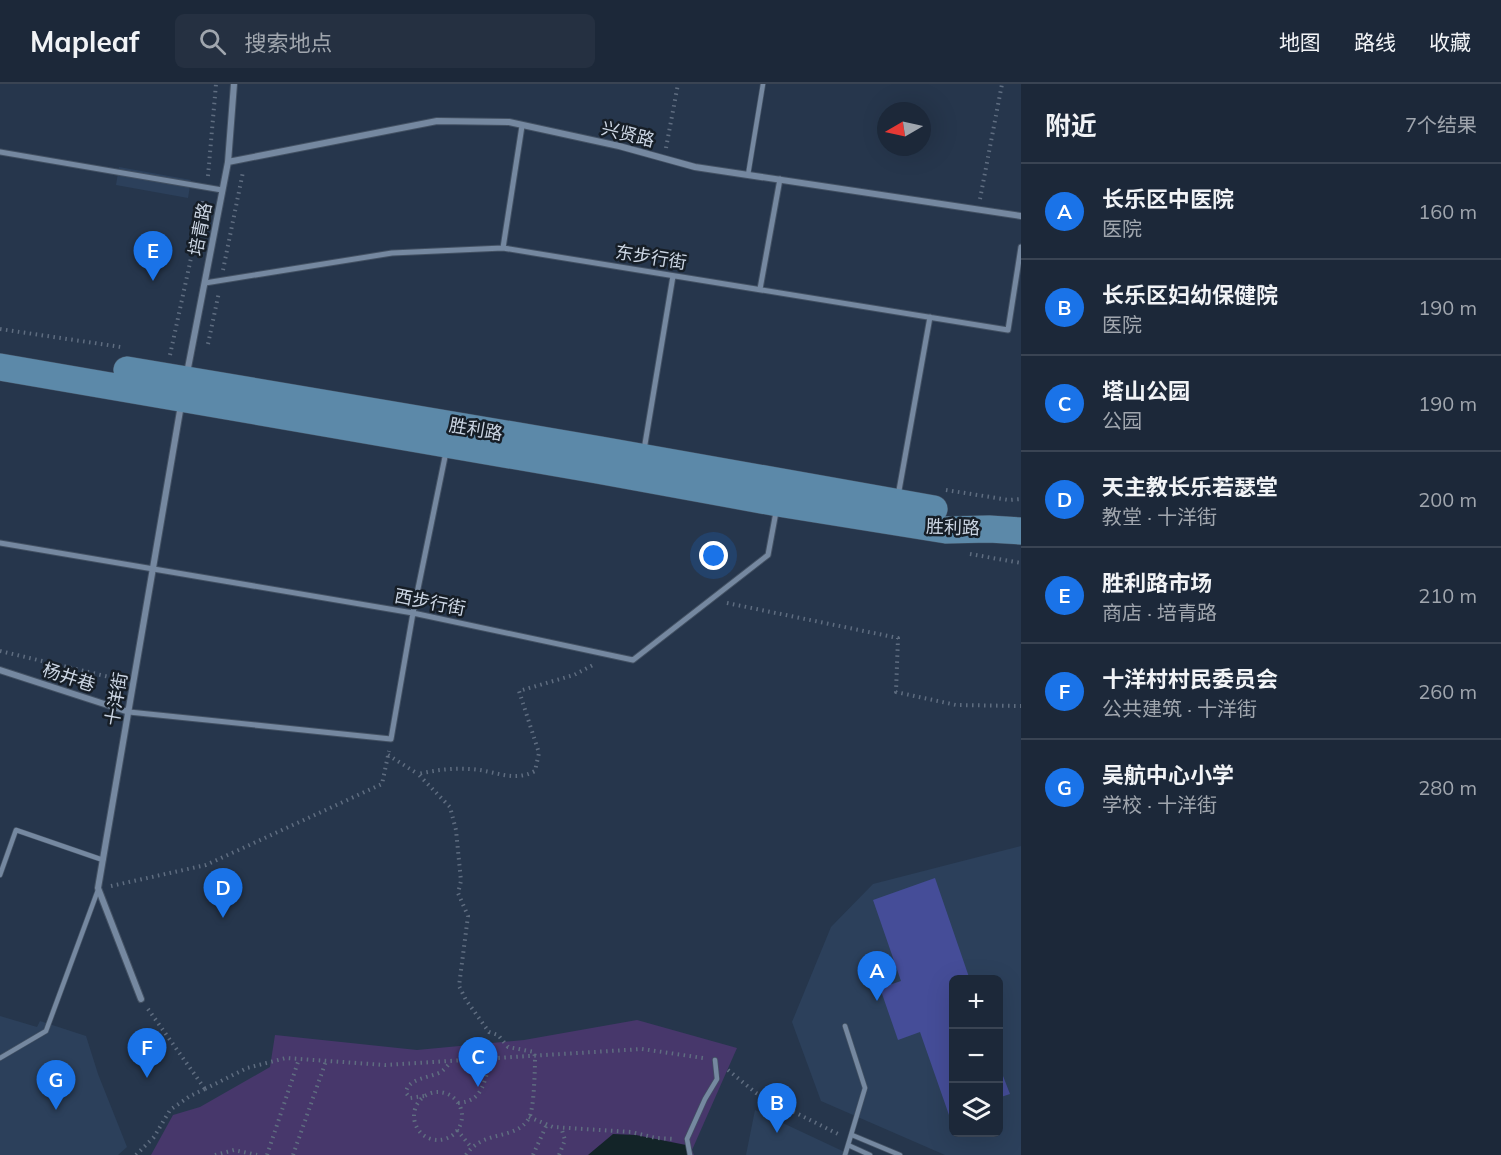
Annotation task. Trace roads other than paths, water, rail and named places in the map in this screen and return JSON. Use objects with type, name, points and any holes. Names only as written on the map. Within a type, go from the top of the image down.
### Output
[{"type":"main road","name":"胜利路","points":[[0,351],[447,444],[778,503],[946,530],[989,529]]},
{"type":"main road","name":"胜利路","points":[[0,368],[184,388],[642,457],[950,512],[989,529]]},
{"type":"main road","points":[[989,529],[1021,531]]},
{"type":"street","name":"培青路","points":[[184,388],[228,162],[234,84]]},
{"type":"street","name":"兴贤路","points":[[228,162],[437,121],[509,122],[696,167],[1021,216]]},
{"type":"street","points":[[503,248],[522,126]]},
{"type":"street","points":[[0,152],[222,190]]},
{"type":"street","points":[[760,290],[780,179]]},
{"type":"street","name":"东步行街","points":[[205,283],[392,253],[503,248],[1008,330],[1021,247]]},
{"type":"street","points":[[642,457],[673,276]]},
{"type":"street","points":[[896,503],[930,317]]},
{"type":"street","name":"十洋街","points":[[98,888],[184,388]]},
{"type":"street","points":[[129,712],[391,740],[412,613],[447,444]]},
{"type":"street","name":"西步行街","points":[[0,543],[412,613],[633,660],[768,555],[778,503]]},
{"type":"street","name":"杨井巷","points":[[0,670],[129,712]]},
{"type":"street","points":[[98,888],[141,999]]},
{"type":"lane","points":[[748,175],[763,84]]},
{"type":"lane","points":[[0,874],[16,830],[103,860]]},
{"type":"lane","points":[[0,1058],[46,1031],[98,888]]},
{"type":"lane","points":[[845,1026],[866,1088],[845,1155]]},
{"type":"lane","points":[[690,1155],[687,1139],[717,1079],[715,1059]]},
{"type":"lane","points":[[850,1140],[870,1155]]},
{"type":"lane","points":[[850,1140],[900,1155]]},
{"type":"place","name":"胜利路市场","points":[[153,281]]},
{"type":"place","name":"天主教长乐若瑟堂","points":[[223,918]]},
{"type":"place","name":"长乐区中医院","points":[[877,1001]]},
{"type":"place","name":"十洋村村民委员会","points":[[147,1078]]},
{"type":"place","name":"塔山公园","points":[[478,1087]]},
{"type":"place","name":"吴航中心小学","points":[[56,1110]]},
{"type":"place","name":"长乐区妇幼保健院","points":[[777,1133]]}]
